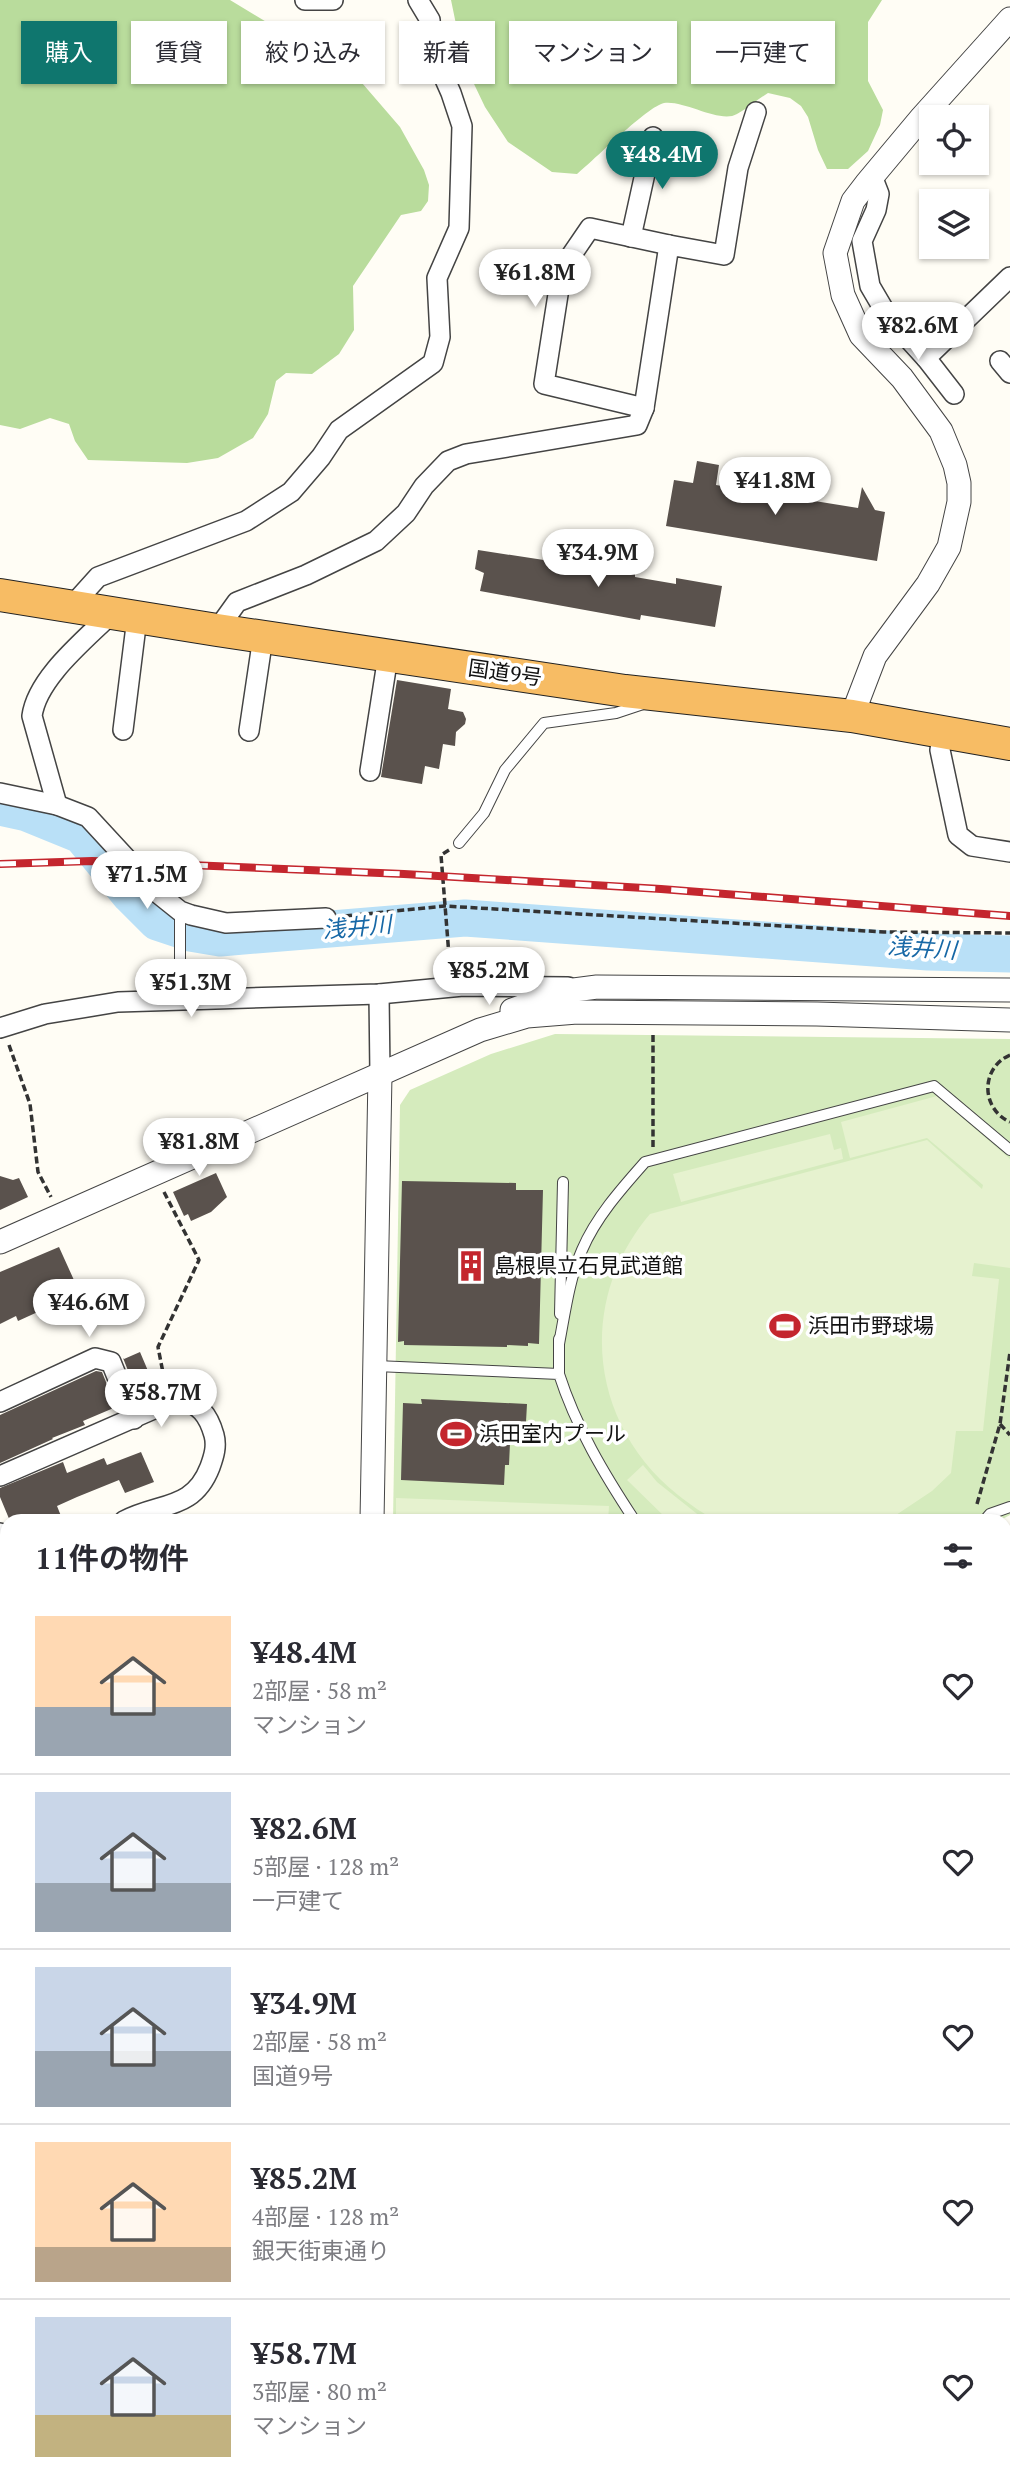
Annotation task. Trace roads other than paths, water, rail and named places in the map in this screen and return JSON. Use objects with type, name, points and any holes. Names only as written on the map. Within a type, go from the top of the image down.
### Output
[{"type":"highway","name":"国道9号","points":[[0,595],[388,656],[666,695],[852,716],[1010,744]]},
{"type":"street","points":[[305,0],[333,0]]},
{"type":"street","points":[[71,607],[98,577],[246,522],[291,492],[321,457],[339,430],[433,363],[440,337],[437,278],[459,228],[462,126],[432,50],[430,20],[418,0]]},
{"type":"street","points":[[852,716],[875,656],[928,584],[949,547],[959,502],[955,465],[942,431],[902,377],[861,335],[843,295],[835,253],[853,201],[922,117],[1010,19]]},
{"type":"street","points":[[644,408],[544,384],[562,269],[590,228],[724,255],[738,168],[757,111]]},
{"type":"street","points":[[631,237],[653,137]]},
{"type":"street","points":[[872,176],[879,194],[876,210],[862,241],[870,286],[887,315],[954,394]]},
{"type":"street","points":[[217,631],[237,601],[306,575],[376,541],[406,513],[424,486],[448,461],[466,454],[637,425],[644,408],[669,245]]},
{"type":"street","points":[[926,358],[1010,277]]},
{"type":"street","points":[[122,730],[124,616]]},
{"type":"street","points":[[57,805],[32,716],[34,706],[50,678],[124,616]]},
{"type":"street","points":[[249,731],[263,637]]},
{"type":"street","points":[[370,771],[388,656]]},
{"type":"street","points":[[943,732],[940,750],[958,835],[972,846],[1010,852]]},
{"type":"street","points":[[0,793],[57,805],[88,817],[179,914],[226,923],[326,918]]},
{"type":"street","points":[[1,1028],[46,1014],[118,1002],[379,994],[452,987],[1010,990]]},
{"type":"street","points":[[480,1030],[514,1009],[537,1000],[566,991],[597,987]]},
{"type":"street","points":[[372,1514],[379,994]]},
{"type":"street","points":[[0,1242],[480,1030],[527,1016],[577,1012],[817,1014],[1010,1020]]},
{"type":"street","points":[[0,1402],[95,1358],[111,1362],[134,1419]]},
{"type":"street","points":[[0,1476],[179,1398],[195,1403],[205,1415],[216,1443],[205,1481],[192,1495],[178,1503],[138,1514]]},
{"type":"lane","points":[[459,843],[484,813],[505,770],[544,723],[616,713],[666,695]]},
{"type":"lane","points":[[179,914],[180,999]]},
{"type":"lane","points":[[559,1345],[571,1282],[582,1249],[621,1189],[645,1162],[934,1086],[1010,1150]]},
{"type":"lane","points":[[563,1182],[559,1374],[582,1432],[631,1514]]},
{"type":"lane","points":[[375,1366],[559,1374]]},
{"type":"lane","points":[[990,1514],[1010,1507]]},
{"type":"waterway","name":"浅井川","points":[[0,807],[27,813],[81,835],[130,895],[157,922],[190,933],[220,938],[465,918],[928,952],[1010,954]]},
{"type":"railway","points":[[0,864],[92,861],[404,874],[661,889],[1010,916]]},
{"type":"place","name":"島根県立石見武道館","points":[[471,1266]]},
{"type":"place","name":"浜田市野球場","points":[[785,1326]]},
{"type":"place","name":"浜田室内プール","points":[[456,1434]]}]
